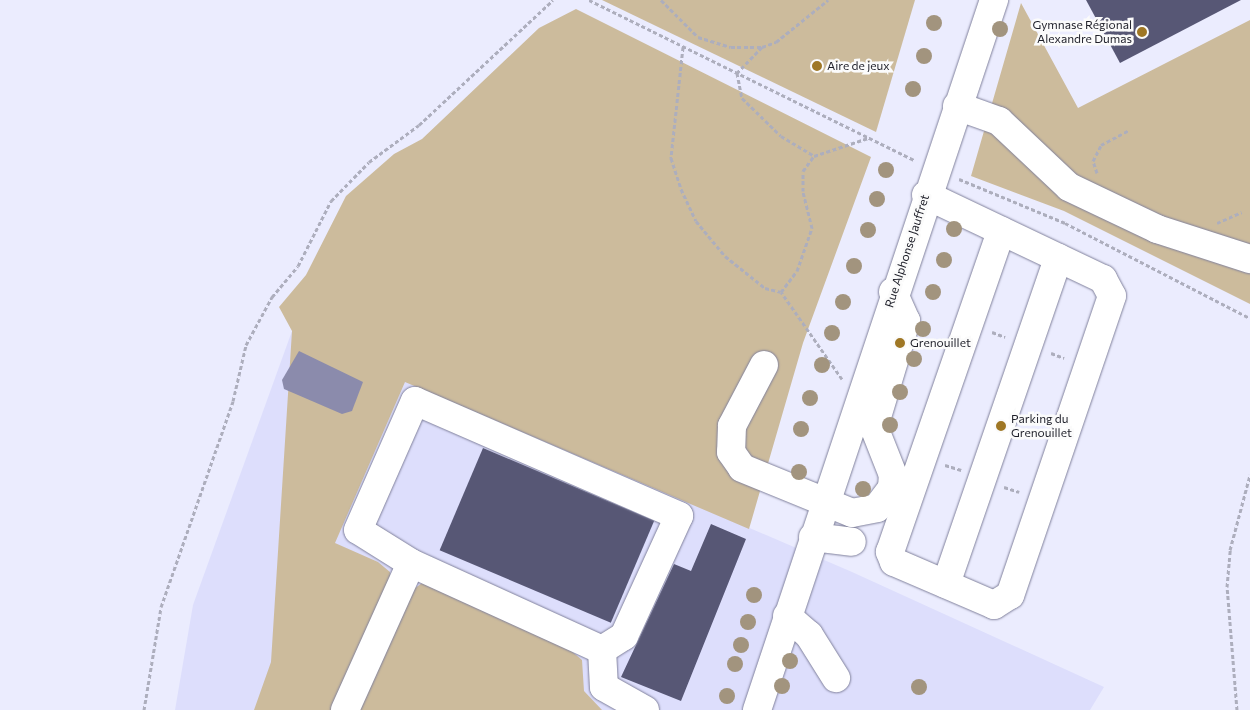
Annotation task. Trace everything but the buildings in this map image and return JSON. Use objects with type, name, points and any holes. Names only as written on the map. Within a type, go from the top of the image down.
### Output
[{"type":"street","name":"Rue Alphonse Jauffret","points":[[757,710],[893,292],[994,0]]},
{"type":"street","points":[[957,106],[999,121],[1069,187],[1157,229],[1250,259]]},
{"type":"street","points":[[893,292],[906,320],[874,427],[893,475],[895,505],[891,558],[994,605],[1010,595],[1112,296],[1110,286],[1058,258],[1001,231],[930,182]]},
{"type":"street","points":[[895,505],[1001,231]]},
{"type":"street","points":[[946,584],[1058,258]]},
{"type":"street","points":[[764,365],[732,426],[731,452],[742,468],[824,502],[864,513],[895,505]]},
{"type":"street","points":[[415,401],[679,516],[624,636],[602,650],[411,564],[358,530],[415,401]]},
{"type":"street","points":[[813,536],[852,542]]},
{"type":"street","points":[[345,710],[411,564]]},
{"type":"street","points":[[787,616],[809,635],[836,678]]},
{"type":"street","points":[[602,650],[604,687],[644,710]]},
{"type":"path","points":[[144,710],[161,607],[233,401],[246,345],[272,298],[298,266],[330,201],[369,162],[419,125],[553,0]]},
{"type":"path","points":[[589,0],[868,138],[930,182],[1065,223],[1250,318]]},
{"type":"path","points":[[660,0],[679,23],[698,37],[731,46],[762,47],[776,42],[828,0]]},
{"type":"path","points":[[684,47],[671,158],[681,189],[696,221],[725,256],[765,288],[781,292],[837,373],[859,396]]},
{"type":"path","points":[[737,73],[762,47]]},
{"type":"path","points":[[737,73],[742,98],[751,110],[814,156]]},
{"type":"path","points":[[781,292],[797,271],[812,228],[803,192],[803,171],[814,156],[868,138]]},
{"type":"path","points":[[1237,710],[1228,569],[1250,475]]},
{"type":"shaded area","name":"Aire de jeux","points":[[602,0],[915,0],[876,132]]},
{"type":"shaded area","points":[[1021,3],[1078,108],[1250,20],[1250,304],[1064,211],[971,176]]},
{"type":"shaded area","points":[[576,9],[871,157],[803,343],[749,529],[405,382],[335,543],[378,562],[390,572],[391,584],[334,710],[254,710],[271,662],[292,331],[279,307],[306,275],[346,196],[394,154],[422,139],[539,28]]},
{"type":"shaded area","points":[[292,331],[852,572],[1104,687],[1090,710],[175,710],[193,605]]},
{"type":"shaded area","points":[[299,351],[363,382],[352,411],[342,414],[284,389],[282,380]]},
{"type":"shaded area","points":[[422,583],[569,649],[582,660],[584,691],[602,710],[357,710],[410,592]]},
{"type":"place","name":"Gymnase Régional Alexandre Dumas","points":[[1142,32]]},
{"type":"place","name":"Aire de jeux","points":[[817,66]]},
{"type":"place","name":"Grenouillet","points":[[900,343]]},
{"type":"place","name":"Parking du Grenouillet","points":[[1001,426]]}]
